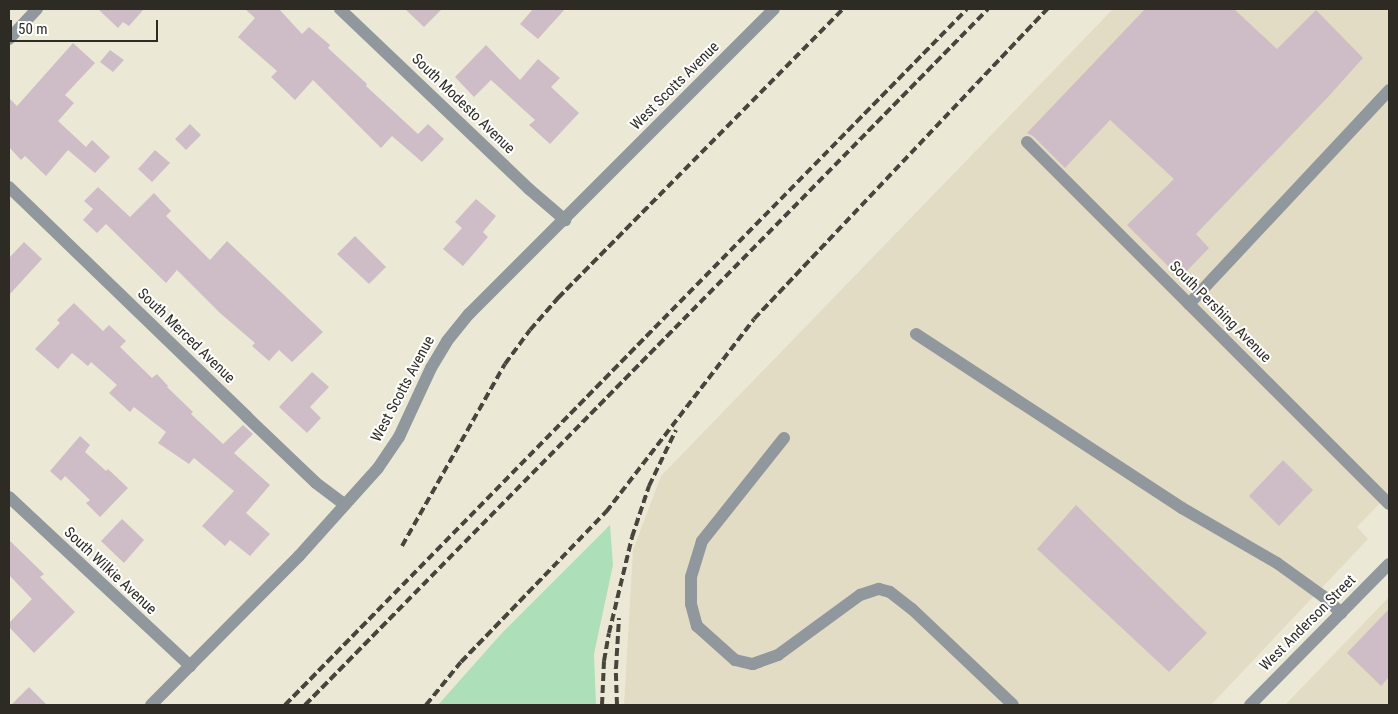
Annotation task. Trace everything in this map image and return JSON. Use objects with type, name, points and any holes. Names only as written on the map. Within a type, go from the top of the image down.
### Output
[{"type":"street","points":[[9,39],[37,9]]},
{"type":"street","name":"South Modesto Avenue","points":[[340,9],[522,183],[565,220]]},
{"type":"street","name":"West Scotts Avenue","points":[[151,705],[299,556],[378,468],[400,438],[431,368],[446,341],[469,314],[774,9]]},
{"type":"street","points":[[1189,304],[1389,90]]},
{"type":"street","name":"South Pershing Avenue","points":[[1027,142],[1389,504]]},
{"type":"street","name":"South Merced Avenue","points":[[9,187],[247,417],[316,482],[345,505]]},
{"type":"street","points":[[916,334],[1182,508],[1276,564],[1322,596],[1341,613]]},
{"type":"street","points":[[784,438],[702,541],[691,577],[691,604],[697,626],[735,660],[753,664],[778,655],[860,595],[878,589],[890,592],[912,608],[1012,705]]},
{"type":"street","name":"South Wilkie Avenue","points":[[9,498],[190,666]]},
{"type":"street","name":"West Anderson Street","points":[[1250,705],[1389,564]]},
{"type":"shaded area","points":[[1113,9],[1389,9],[1389,494],[1357,527],[1368,539],[1211,705],[624,705],[633,550],[661,476]]},
{"type":"shaded area","points":[[1389,597],[1389,705],[1285,705]]},
{"type":"green space","points":[[610,525],[613,565],[594,654],[596,705],[438,705],[502,633]]},
{"type":"building","points":[[98,9],[144,9],[129,26],[123,22],[118,28]]},
{"type":"building","points":[[245,9],[279,9],[302,34],[309,27],[330,45],[328,48],[367,84],[366,86],[418,134],[428,124],[444,139],[422,162],[392,136],[381,148],[313,80],[295,100],[271,77],[277,71],[238,37],[255,18]]},
{"type":"building","points":[[405,9],[442,9],[424,27]]},
{"type":"building","points":[[533,9],[565,9],[538,39],[520,24]]},
{"type":"building","points":[[1145,9],[1234,9],[1277,49],[1316,10],[1363,58],[1196,234],[1209,248],[1180,278],[1127,225],[1174,179],[1110,120],[1065,168],[1033,136],[1027,133]]},
{"type":"building","points":[[73,43],[95,63],[65,95],[74,103],[58,121],[86,147],[92,140],[110,157],[95,173],[68,150],[46,176],[25,156],[21,160],[9,147],[9,98],[17,106]]},
{"type":"building","points":[[486,45],[520,80],[538,59],[560,78],[551,87],[579,113],[550,144],[529,125],[535,120],[491,80],[474,97],[455,77]]},
{"type":"building","points":[[110,50],[124,60],[113,72],[100,62]]},
{"type":"building","points":[[190,124],[201,135],[186,150],[175,139]]},
{"type":"building","points":[[155,150],[170,163],[152,182],[138,169]]},
{"type":"building","points":[[98,187],[130,217],[154,193],[171,211],[166,216],[210,260],[227,241],[323,332],[292,362],[279,350],[269,361],[252,346],[255,343],[220,313],[177,270],[166,283],[106,224],[97,233],[83,220],[93,209],[84,201]]},
{"type":"building","points":[[476,199],[496,216],[483,232],[488,237],[463,266],[443,249],[462,228],[455,222]]},
{"type":"building","points":[[355,236],[386,267],[369,284],[337,254]]},
{"type":"building","points":[[24,242],[42,259],[9,295],[9,258]]},
{"type":"building","points":[[74,303],[103,331],[109,325],[126,341],[120,347],[152,378],[157,374],[167,387],[193,412],[191,414],[223,444],[243,425],[253,434],[234,453],[270,485],[246,513],[270,534],[250,556],[230,540],[225,546],[202,526],[234,491],[194,458],[189,464],[158,443],[166,432],[134,407],[130,412],[109,393],[117,385],[91,362],[88,366],[72,353],[58,369],[35,349],[60,323],[57,320]]},
{"type":"building","points":[[312,372],[329,387],[310,407],[321,418],[307,433],[279,407]]},
{"type":"building","points":[[80,436],[90,445],[85,452],[106,471],[108,469],[128,488],[100,517],[86,503],[90,500],[65,476],[61,481],[50,471]]},
{"type":"building","points":[[1283,460],[1313,490],[1279,526],[1249,496]]},
{"type":"building","points":[[1076,505],[1207,633],[1169,672],[1037,549]]},
{"type":"building","points":[[122,519],[144,540],[124,563],[101,541]]},
{"type":"building","points":[[9,540],[44,574],[40,577],[75,612],[34,653],[9,627],[9,623],[32,599],[9,575]]},
{"type":"building","points":[[1389,609],[1389,677],[1381,686],[1347,653]]},
{"type":"building","points":[[29,687],[47,705],[11,705]]},
{"type":"railway","points":[[402,546],[505,364],[530,330],[558,298],[843,9]]},
{"type":"railway","points":[[285,705],[967,9]]},
{"type":"railway","points":[[305,705],[988,9]]},
{"type":"railway","points":[[426,705],[461,662],[606,512],[754,319],[1047,9]]},
{"type":"railway","points":[[602,705],[604,661],[632,537],[649,486],[676,430]]},
{"type":"railway","points":[[617,705],[616,668],[619,618]]}]
